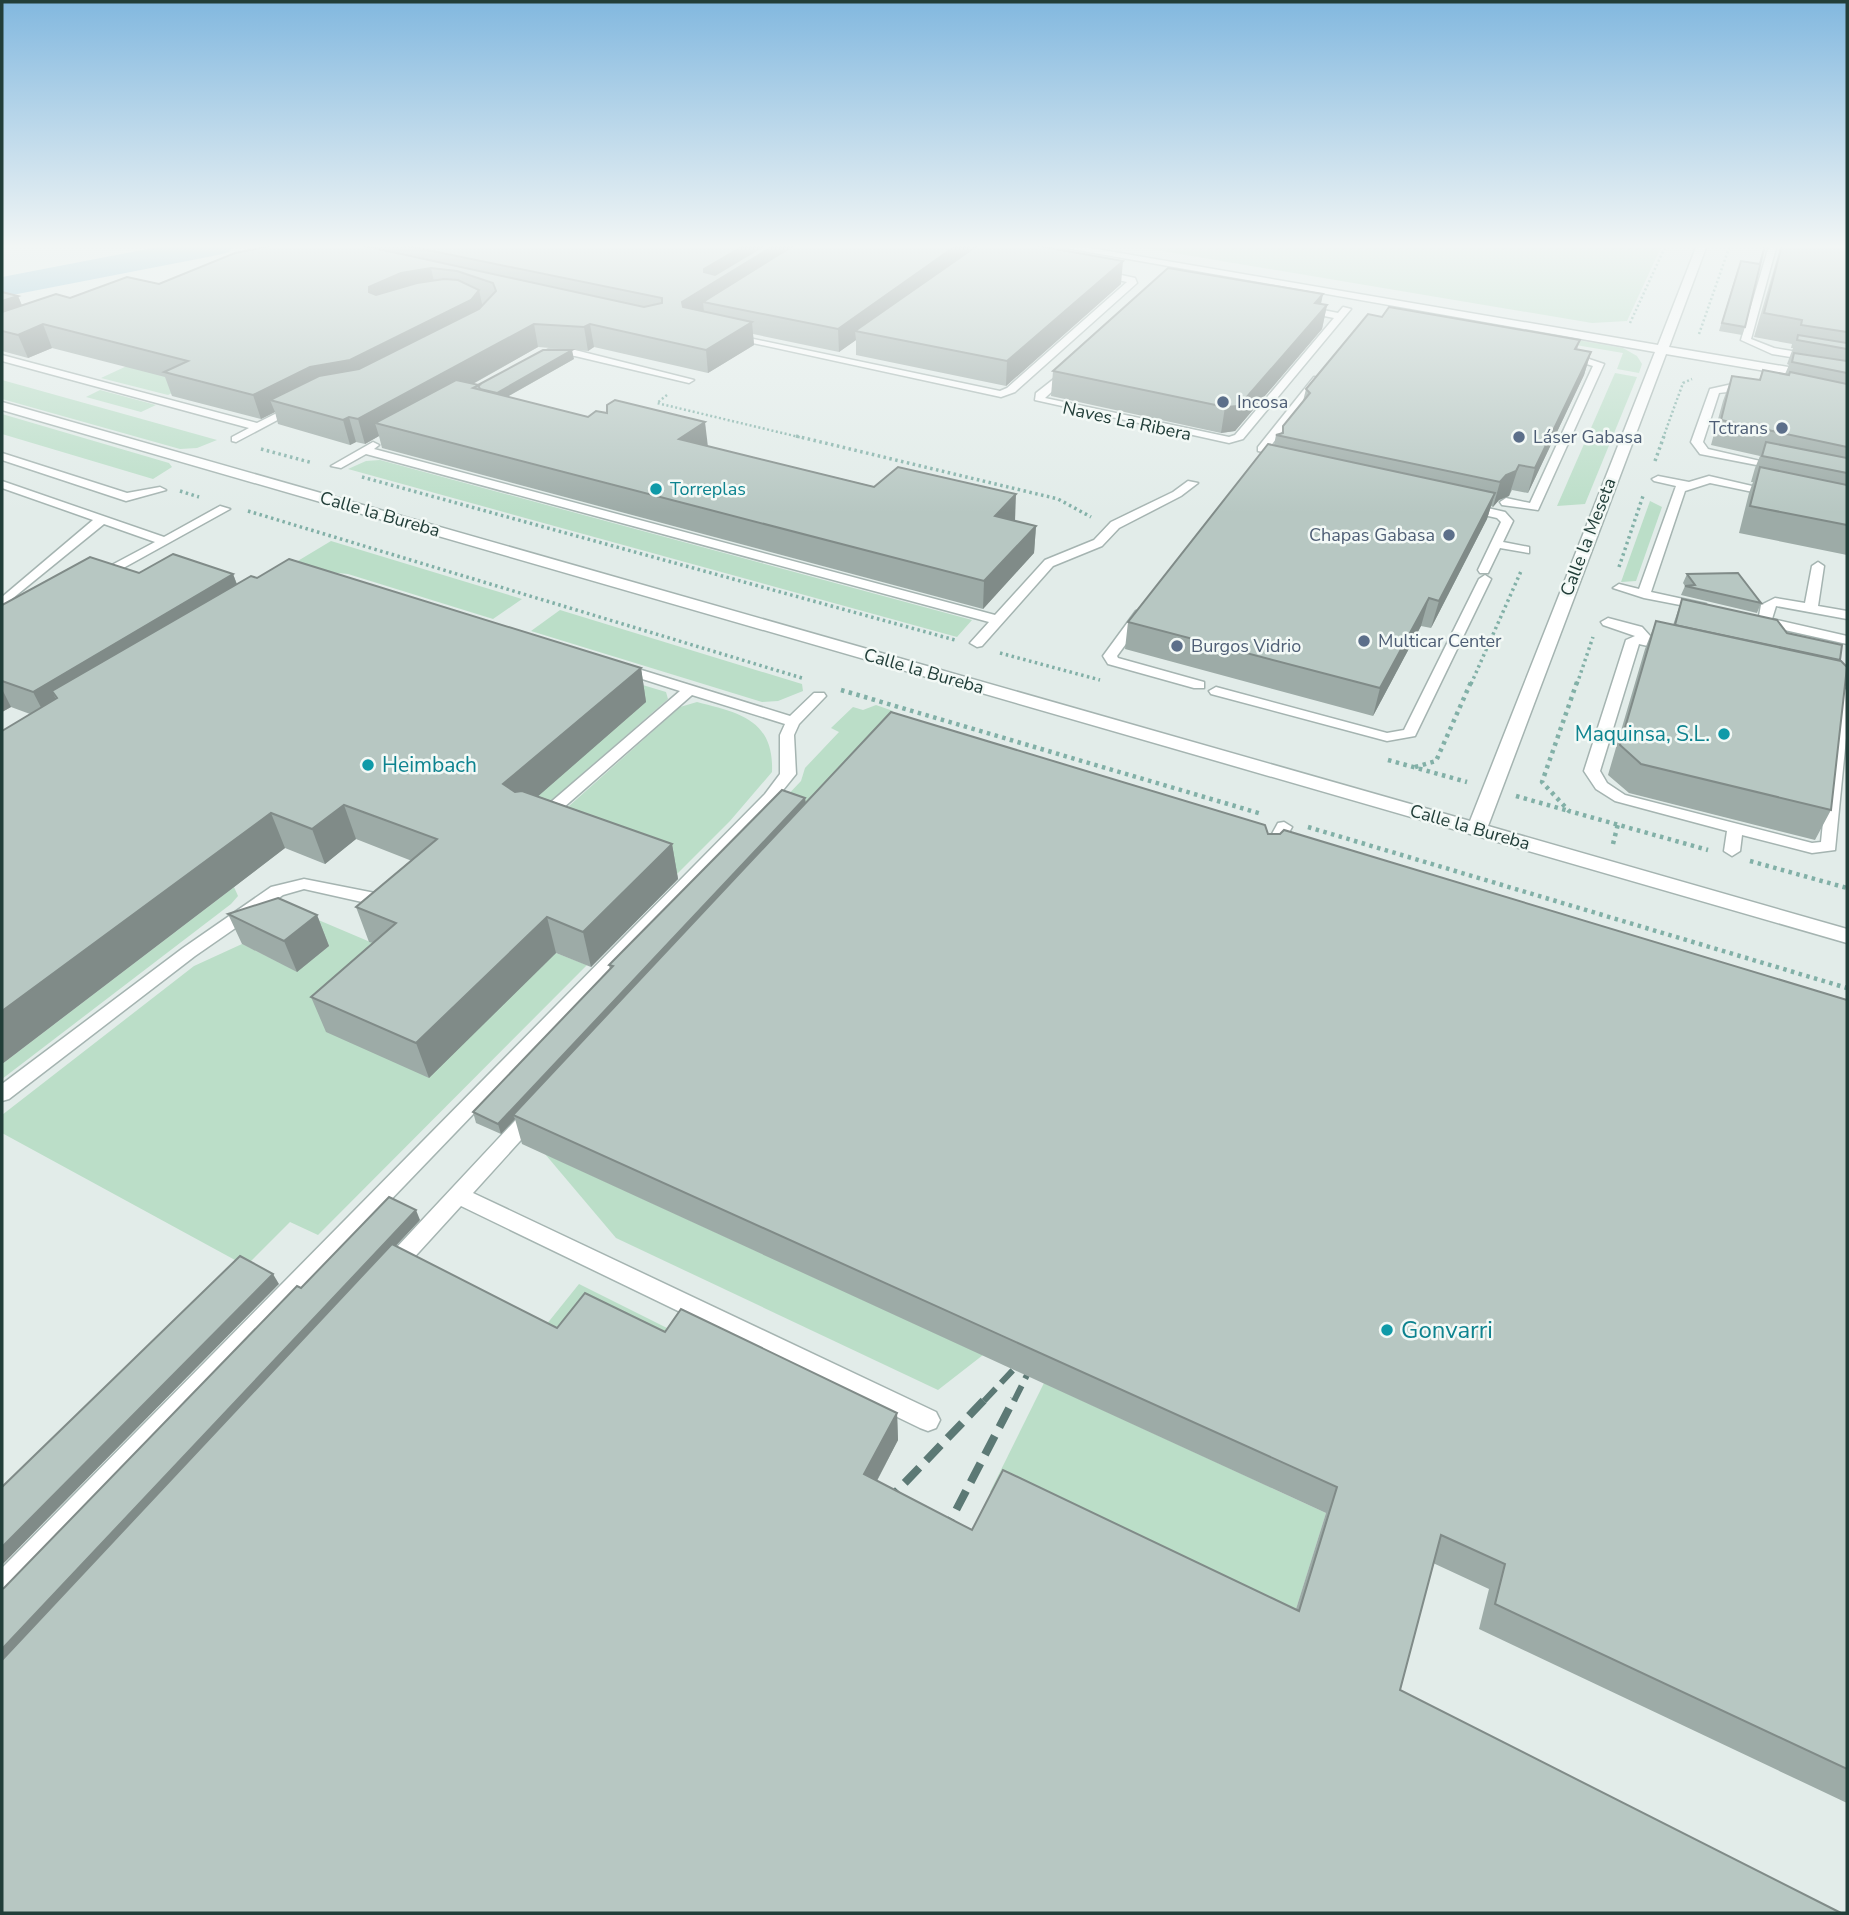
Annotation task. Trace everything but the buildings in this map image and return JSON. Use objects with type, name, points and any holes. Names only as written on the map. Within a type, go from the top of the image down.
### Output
[{"type":"street","points":[[1576,334],[1847,381]]},
{"type":"street","name":"Calle la Meseta","points":[[1477,830],[1667,334]]},
{"type":"street","name":"Calle la Bureba","points":[[2,406],[1847,936]]},
{"type":"lane","points":[[714,334],[992,393],[1011,390],[1074,334]]},
{"type":"lane","name":"Naves La Ribera","points":[[1081,358],[1040,395],[1040,400],[1229,440],[1239,437],[1325,334]]},
{"type":"lane","points":[[1748,334],[1746,340],[1772,351],[1847,363]]},
{"type":"lane","points":[[533,355],[556,351],[575,353],[689,380]]},
{"type":"lane","points":[[839,360],[849,353]]},
{"type":"lane","points":[[1506,502],[1539,509],[1599,364],[1587,358],[1560,354]]},
{"type":"lane","points":[[2,358],[258,427]]},
{"type":"lane","points":[[1273,453],[1262,449],[1328,367]]},
{"type":"lane","points":[[1769,391],[1757,385],[1714,391],[1696,442],[1698,447],[1720,457],[1796,471]]},
{"type":"lane","points":[[236,439],[311,401]]},
{"type":"lane","points":[[337,466],[388,437]]},
{"type":"lane","points":[[365,450],[997,620]]},
{"type":"lane","points":[[2,456],[126,497],[160,490]]},
{"type":"lane","points":[[1263,463],[1276,466]]},
{"type":"lane","points":[[1658,479],[1686,485],[1709,479],[1784,494]]},
{"type":"lane","points":[[982,646],[997,620],[1049,563],[1098,543],[1115,525],[1177,494],[1192,482]]},
{"type":"lane","points":[[2,484],[165,541]]},
{"type":"lane","points":[[1644,594],[1677,494],[1686,485]]},
{"type":"lane","points":[[1216,691],[1375,734],[1397,738],[1410,733],[1485,574],[1505,518],[1451,503]]},
{"type":"lane","points":[[83,587],[224,509]]},
{"type":"lane","points":[[2,603],[102,519]]},
{"type":"lane","points":[[1497,544],[1525,557]]},
{"type":"lane","points":[[1811,607],[1818,566]]},
{"type":"lane","points":[[1619,588],[1712,609]]},
{"type":"lane","points":[[1765,621],[1768,605],[1775,602],[1847,615]]},
{"type":"lane","points":[[1147,606],[1111,656],[1114,661],[1199,684]]},
{"type":"lane","points":[[1738,615],[1847,639]]},
{"type":"lane","points":[[1608,622],[1637,630],[1646,640]]},
{"type":"lane","points":[[1633,640],[1646,640],[1833,684],[1843,695],[1829,846],[1812,848],[1620,798],[1601,786],[1592,771],[1630,646],[1633,640]]},
{"type":"lane","points":[[608,663],[793,722]]},
{"type":"lane","points":[[1150,690],[1162,674]]},
{"type":"lane","points":[[529,821],[557,805],[690,689]]},
{"type":"lane","points":[[2,1586],[770,797],[788,774],[787,735],[793,722],[824,691]]},
{"type":"lane","points":[[1366,750],[1375,734]]},
{"type":"lane","points":[[1268,857],[1286,823]]},
{"type":"lane","points":[[1732,851],[1735,828]]},
{"type":"lane","points":[[2,1094],[189,952],[277,891],[304,884],[380,900]]},
{"type":"lane","points":[[379,1280],[544,1103]]},
{"type":"lane","points":[[458,1195],[928,1420]]},
{"type":"path","points":[[689,380],[656,403],[1058,499],[1081,514],[1115,525]]},
{"type":"path","points":[[359,476],[961,642]]},
{"type":"path","points":[[243,510],[803,678]]},
{"type":"path","points":[[1414,768],[1436,761],[1525,557]]},
{"type":"path","points":[[982,646],[1107,683]]},
{"type":"path","points":[[824,691],[1847,988]]},
{"type":"green space","points":[[1512,334],[1545,334],[1623,348],[1637,356],[1642,364],[1639,373],[1617,369],[1623,353]]},
{"type":"green space","points":[[129,365],[195,382],[168,395],[101,378]]},
{"type":"green space","points":[[1615,373],[1637,377],[1585,504],[1557,506]]},
{"type":"green space","points":[[2,380],[217,440],[197,448],[180,449],[2,399]]},
{"type":"green space","points":[[100,390],[156,405],[141,412],[86,397]]},
{"type":"green space","points":[[2,414],[169,463],[172,467],[153,479],[2,434]]},
{"type":"green space","points":[[380,460],[972,620],[957,637],[348,469],[366,461]]},
{"type":"green space","points":[[1650,501],[1662,507],[1636,581],[1621,582]]},
{"type":"green space","points":[[331,541],[522,599],[493,619],[348,574],[319,571],[2,739]]},
{"type":"green space","points":[[560,610],[802,684],[803,691],[778,701],[762,702],[531,631]]},
{"type":"green space","points":[[586,668],[666,692],[668,699],[551,801],[534,799],[645,702]]},
{"type":"green space","points":[[697,702],[740,715],[760,730],[771,755],[772,772],[730,821],[633,918],[550,823],[680,707]]},
{"type":"green space","points":[[876,705],[893,711],[804,807],[783,800],[801,781],[805,768],[839,732],[831,728],[853,707],[863,710]]},
{"type":"green space","points":[[234,887],[238,896],[231,904],[2,1079],[2,1064]]},
{"type":"green space","points":[[316,919],[408,958],[556,953],[587,965],[318,1235],[290,1222],[246,1266],[2,1133],[2,1115],[194,966],[242,944],[297,971],[329,946]]},
{"type":"green space","points":[[545,1154],[983,1355],[938,1390],[616,1238]]},
{"type":"green space","points":[[579,1284],[687,1338],[534,1340]]},
{"type":"green space","points":[[1044,1383],[1326,1513],[1288,1635],[990,1492]]},
{"type":"railway","points":[[984,1401],[1014,1369]]},
{"type":"railway","points":[[1014,1401],[1027,1375]]},
{"type":"railway","points":[[887,1508],[896,1492],[985,1399]]},
{"type":"railway","points":[[942,1537],[1014,1399]]},
{"type":"place","name":"Incosa","points":[[1223,402]]},
{"type":"place","name":"Tctrans","points":[[1782,428]]},
{"type":"place","name":"Láser Gabasa","points":[[1519,437]]},
{"type":"place","name":"Torreplas","points":[[656,489]]},
{"type":"place","name":"Chapas Gabasa","points":[[1449,535]]},
{"type":"place","name":"Multicar Center","points":[[1364,641]]},
{"type":"place","name":"Burgos Vidrio","points":[[1177,646]]},
{"type":"place","name":"Maquinsa, S.L.","points":[[1724,734]]},
{"type":"place","name":"Heimbach","points":[[368,765]]},
{"type":"place","name":"Gonvarri","points":[[1387,1330]]}]
